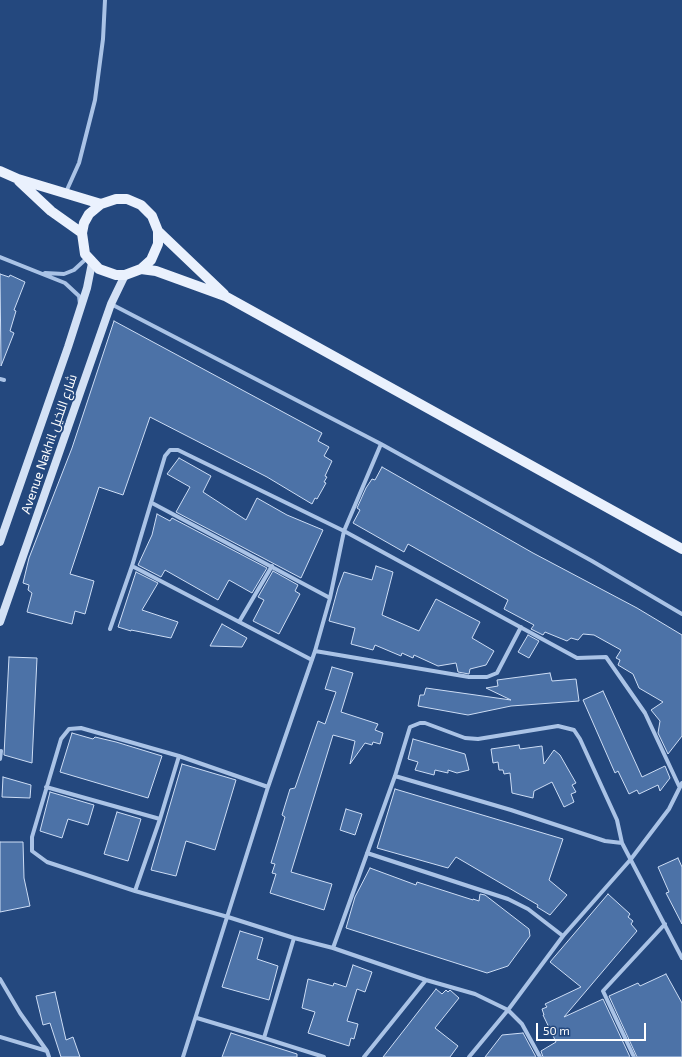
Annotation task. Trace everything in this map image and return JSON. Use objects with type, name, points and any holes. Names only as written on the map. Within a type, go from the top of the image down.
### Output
[{"type":"main road","points":[[0,171],[18,179],[101,204]]},
{"type":"main road","points":[[18,179],[51,211],[82,233]]},
{"type":"main road","points":[[121,199],[136,203],[149,212],[155,221],[158,231],[158,244],[155,253],[148,264],[141,269],[125,275],[107,273],[90,261],[83,246],[82,233],[84,223],[89,214],[101,204],[121,199]]},
{"type":"main road","points":[[158,231],[225,296]]},
{"type":"main road","points":[[141,269],[156,271],[225,296],[682,549]]},
{"type":"street","points":[[66,193],[78,163],[95,100],[103,39],[105,0]]},
{"type":"street","points":[[0,257],[65,283],[76,290],[79,296],[80,311]]},
{"type":"street","points":[[40,273],[64,274],[90,261]]},
{"type":"street","name":"Avenue Nakhil شارع النخيل","points":[[0,542],[80,311],[90,261]]},
{"type":"street","name":"Avenue Nakhil شارع النخيل","points":[[0,622],[110,304],[125,275]]},
{"type":"street","points":[[110,304],[381,444],[592,561],[682,614]]},
{"type":"street","points":[[183,1057],[197,1018],[268,787],[315,651],[330,598],[344,531],[381,444]]},
{"type":"street","points":[[110,629],[132,566],[165,456],[170,450],[178,450],[344,531],[577,658],[606,657],[645,713],[681,784],[669,809],[631,859],[563,936],[508,1010],[469,1057]]},
{"type":"street","points":[[152,503],[330,598]]},
{"type":"street","points":[[132,566],[312,660]]},
{"type":"street","points":[[239,622],[272,566]]},
{"type":"street","points":[[315,651],[469,677],[487,677],[497,673],[521,627]]},
{"type":"street","points":[[334,948],[395,776],[408,732],[415,724],[425,723],[465,738],[478,739],[558,726],[567,727],[574,730],[580,739],[617,820],[622,843],[682,958]]},
{"type":"street","points":[[268,787],[179,756],[81,728],[69,729],[60,739],[32,837],[32,851],[47,862],[135,891],[228,917],[294,938],[334,948],[426,980],[475,994],[508,1010],[522,1024],[540,1057]]},
{"type":"street","points":[[0,759],[1,751]]},
{"type":"street","points":[[135,891],[160,819],[179,756]]},
{"type":"street","points":[[395,776],[511,810],[605,841],[622,843]]},
{"type":"street","points":[[46,787],[160,819]]},
{"type":"street","points":[[367,853],[508,899],[528,909],[563,936]]},
{"type":"street","points":[[634,1057],[603,992],[665,924]]},
{"type":"street","points":[[264,1038],[294,938]]},
{"type":"street","points":[[0,979],[20,1013],[47,1051],[49,1057]]},
{"type":"street","points":[[364,1057],[426,980]]},
{"type":"street","points":[[197,1018],[324,1057]]},
{"type":"street","points":[[0,1037],[47,1051]]},
{"type":"building","points":[[0,274],[9,277],[10,275],[25,282],[14,310],[16,311],[10,331],[14,333],[1,366]]},
{"type":"building","points":[[114,321],[322,433],[318,441],[329,447],[324,456],[332,461],[325,476],[327,477],[324,482],[326,483],[317,499],[315,498],[312,504],[267,477],[150,417],[123,495],[99,487],[70,574],[94,581],[85,614],[75,611],[72,624],[27,612],[32,593],[28,590],[29,585],[23,583],[29,558],[72,448]]},
{"type":"building","points":[[179,458],[211,476],[203,492],[246,520],[257,498],[287,515],[323,530],[301,578],[176,512],[190,487],[167,474]]},
{"type":"building","points":[[382,467],[533,553],[637,608],[682,635],[682,736],[668,754],[658,733],[660,721],[651,710],[663,702],[639,688],[633,674],[618,665],[620,660],[616,658],[621,650],[594,635],[583,634],[578,640],[571,638],[567,641],[545,632],[543,635],[531,629],[534,625],[504,609],[508,600],[408,544],[404,552],[353,523],[360,510],[357,508],[366,488],[372,479],[375,480]]},
{"type":"building","points":[[157,514],[170,521],[172,518],[267,568],[252,593],[229,580],[218,600],[165,570],[161,577],[138,565],[152,535]]},
{"type":"building","points":[[376,566],[393,572],[382,615],[419,631],[436,599],[480,622],[472,638],[494,651],[486,665],[470,669],[469,674],[458,672],[456,663],[438,666],[414,655],[413,658],[402,653],[401,656],[375,645],[373,650],[351,644],[355,628],[329,621],[338,588],[344,572],[372,580]]},
{"type":"building","points":[[273,571],[298,585],[295,591],[300,594],[279,634],[253,621],[264,600],[258,597]]},
{"type":"building","points":[[136,572],[158,583],[142,610],[178,622],[171,638],[131,631],[118,627]]},
{"type":"building","points":[[222,624],[247,638],[242,647],[210,646]]},
{"type":"building","points":[[528,635],[539,641],[529,658],[518,652]]},
{"type":"building","points":[[9,657],[37,658],[32,763],[4,755]]},
{"type":"building","points":[[332,667],[353,673],[341,712],[378,724],[375,730],[383,733],[380,744],[373,742],[372,745],[365,743],[350,764],[355,741],[333,735],[291,872],[332,884],[324,910],[270,893],[276,874],[272,873],[275,864],[271,863],[285,817],[282,815],[290,789],[295,788],[318,721],[325,724],[336,692],[325,689]]},
{"type":"building","points":[[550,673],[552,681],[576,679],[579,701],[511,706],[468,715],[418,706],[420,695],[424,695],[426,688],[511,700],[486,688],[498,686],[497,680]]},
{"type":"building","points":[[603,691],[642,777],[665,766],[670,778],[660,791],[658,785],[639,794],[637,790],[629,794],[618,771],[615,773],[583,700]]},
{"type":"building","points":[[72,733],[93,739],[95,737],[116,742],[162,756],[148,798],[60,772]]},
{"type":"building","points":[[413,739],[465,754],[469,770],[457,773],[448,770],[448,773],[435,770],[434,775],[415,770],[418,762],[408,759]]},
{"type":"building","points":[[519,745],[520,749],[542,746],[544,764],[554,750],[560,755],[576,783],[572,785],[576,792],[571,794],[574,802],[564,807],[552,782],[534,791],[533,798],[512,793],[510,773],[504,774],[503,770],[499,770],[498,762],[493,763],[491,749]]},
{"type":"building","points":[[182,764],[236,780],[215,850],[186,841],[176,876],[151,870]]},
{"type":"building","points":[[3,777],[31,785],[30,798],[2,797]]},
{"type":"building","points":[[395,789],[563,839],[549,880],[567,895],[550,915],[537,907],[538,905],[456,857],[448,868],[377,848]]},
{"type":"building","points":[[50,792],[94,805],[88,825],[68,819],[62,838],[40,831]]},
{"type":"building","points":[[346,809],[362,814],[355,835],[340,830]]},
{"type":"building","points":[[117,812],[141,819],[128,861],[104,854]]},
{"type":"building","points":[[0,842],[23,842],[24,878],[30,906],[0,912]]},
{"type":"building","points":[[678,858],[682,867],[682,924],[666,893],[669,892],[658,867]]},
{"type":"building","points":[[370,868],[416,885],[417,882],[473,900],[479,901],[480,894],[485,895],[529,929],[530,936],[508,966],[487,973],[346,928],[355,897]]},
{"type":"building","points":[[608,894],[630,914],[628,917],[633,921],[631,924],[637,931],[564,1017],[603,999],[630,1057],[543,1057],[541,1051],[556,1042],[543,1015],[542,1009],[547,1007],[545,1004],[581,987],[550,962]]},
{"type":"building","points":[[240,931],[263,938],[257,959],[278,966],[269,1000],[222,987]]},
{"type":"building","points":[[353,965],[372,972],[365,992],[357,989],[347,1021],[358,1024],[354,1039],[351,1038],[349,1046],[308,1033],[315,1012],[302,1008],[308,979],[333,986],[334,983],[346,987]]},
{"type":"building","points":[[666,974],[682,1003],[682,1057],[637,1057],[609,996],[638,983],[640,986]]},
{"type":"building","points":[[436,989],[442,994],[446,990],[448,992],[450,990],[459,998],[435,1028],[458,1046],[450,1057],[383,1057]]},
{"type":"building","points":[[55,992],[66,1040],[73,1037],[80,1057],[61,1057],[50,1023],[43,1025],[36,996]]},
{"type":"building","points":[[231,1033],[297,1054],[297,1057],[222,1057]]},
{"type":"building","points":[[523,1033],[536,1057],[485,1057],[502,1035]]}]
